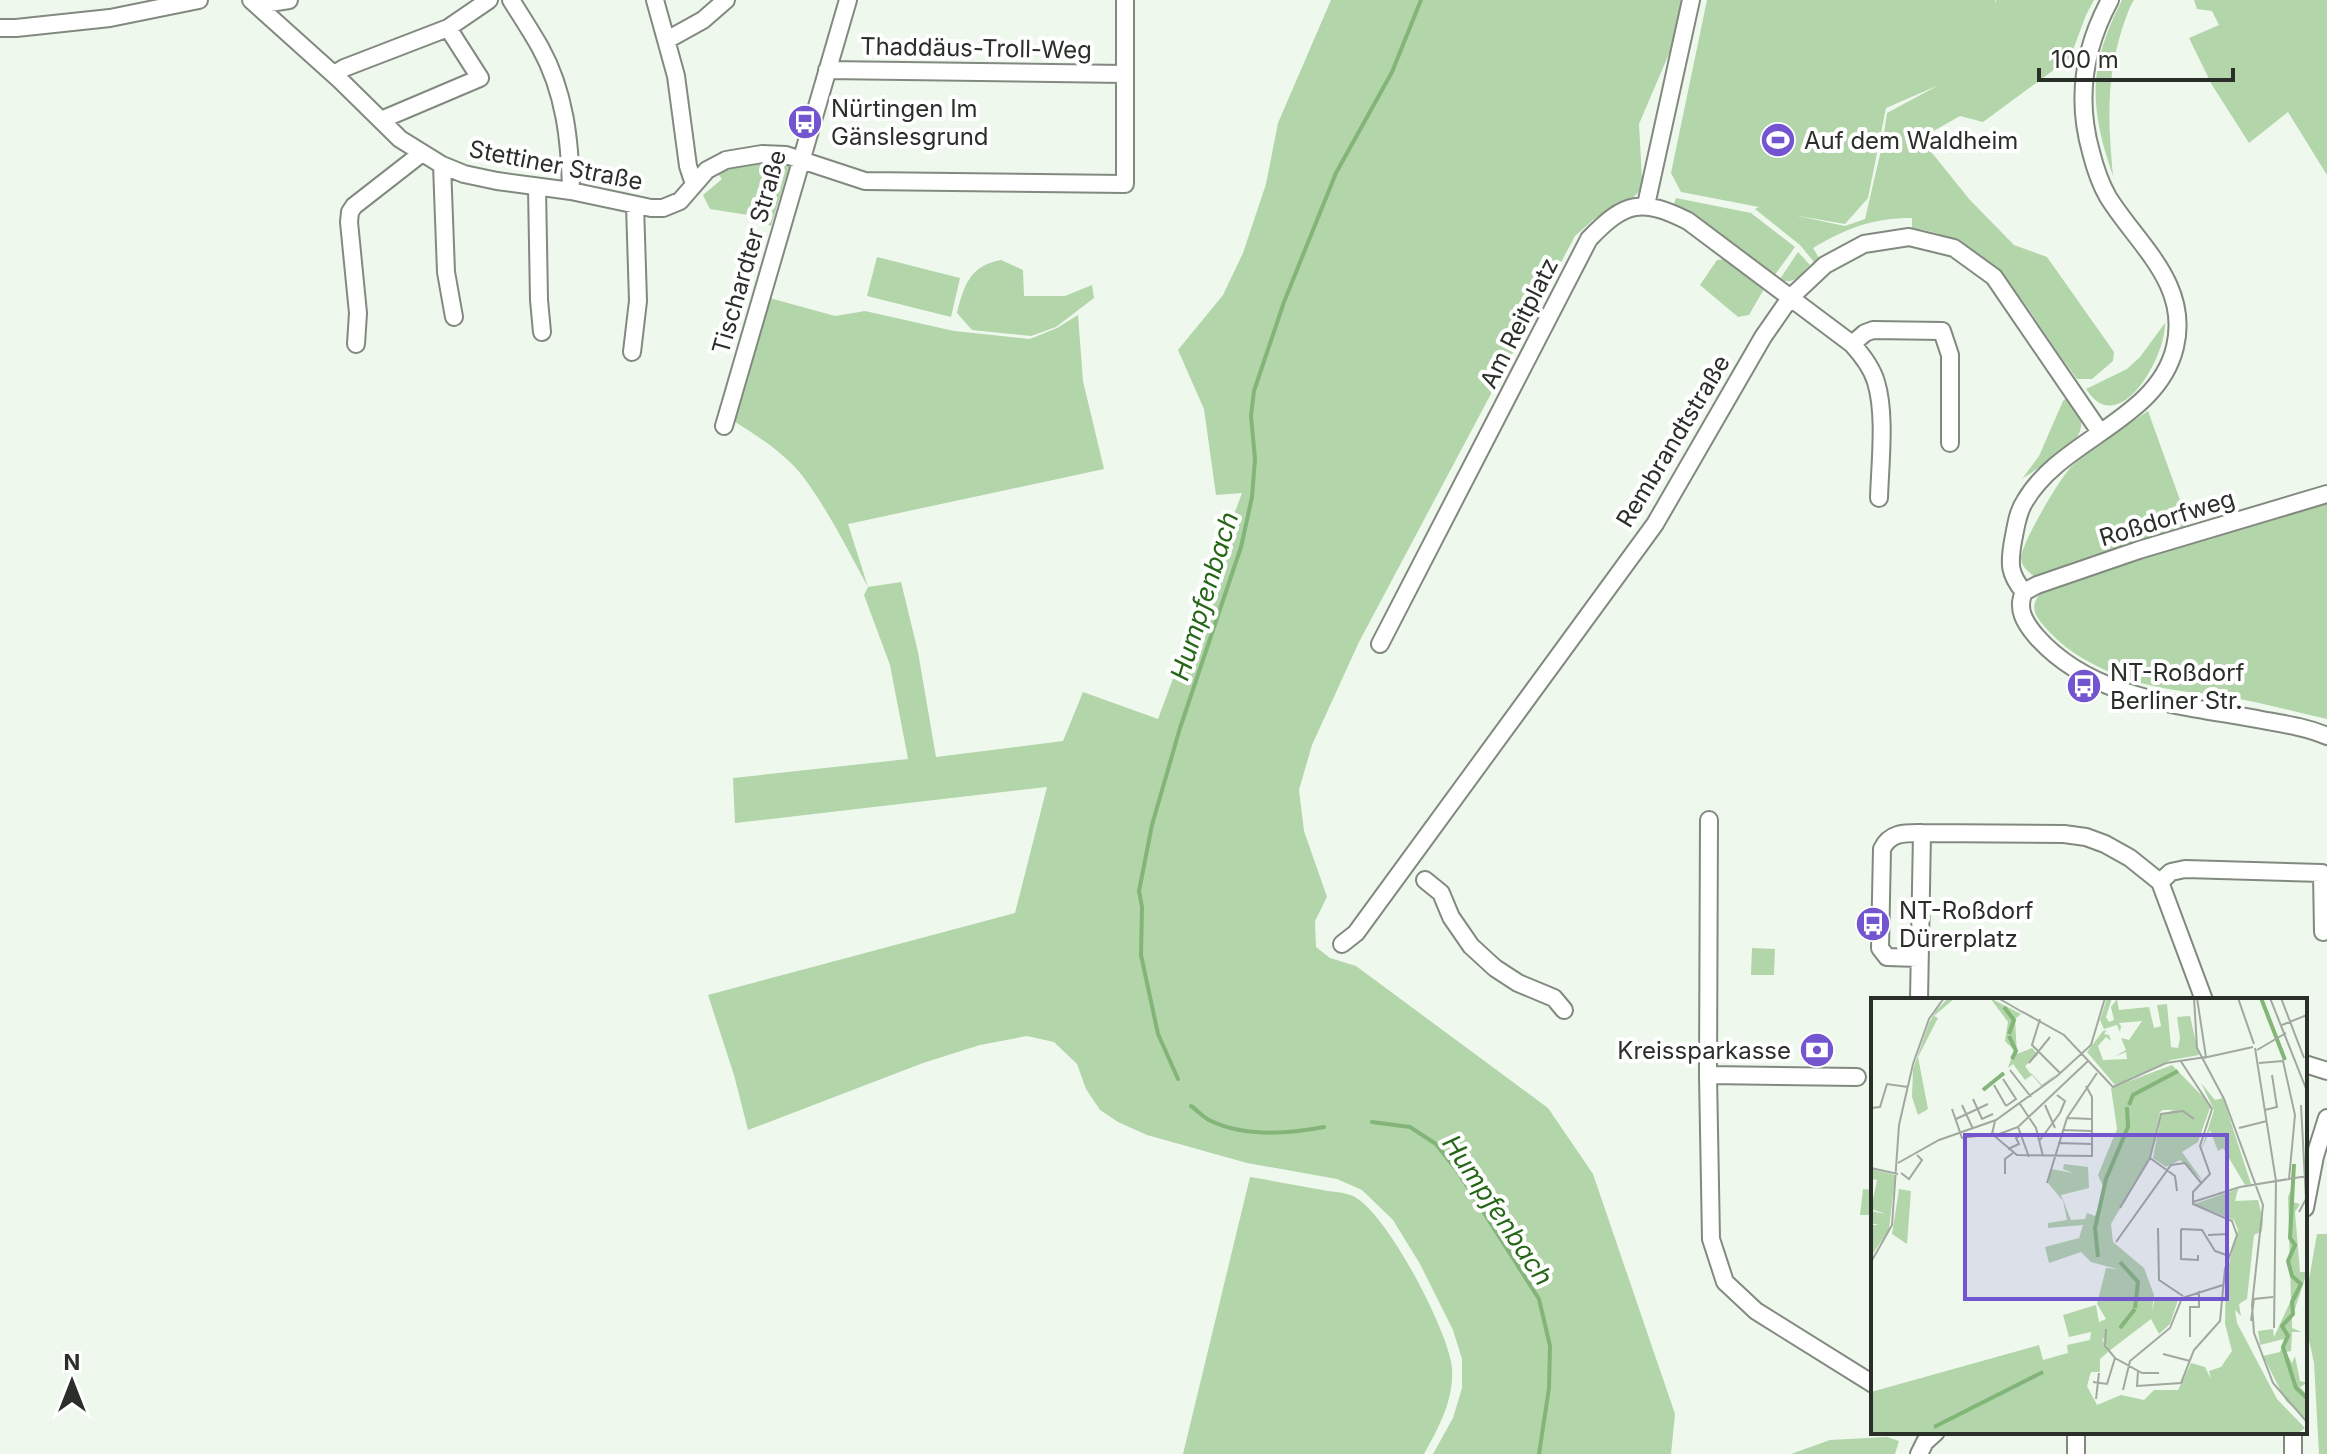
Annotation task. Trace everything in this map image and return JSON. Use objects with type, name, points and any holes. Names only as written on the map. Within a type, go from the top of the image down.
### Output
[{"type":"street","points":[[0,28],[110,18],[199,0]]},
{"type":"street","points":[[254,2],[289,0]]},
{"type":"street","points":[[334,74],[448,28],[489,0]]},
{"type":"street","points":[[511,0],[541,49],[555,80],[568,132],[571,191]]},
{"type":"street","points":[[655,0],[679,93],[688,166],[694,184]]},
{"type":"street","points":[[667,40],[703,20],[726,0]]},
{"type":"street","name":"Tischardter Straße","points":[[724,426],[848,0]]},
{"type":"street","points":[[1125,0],[1125,74]]},
{"type":"street","points":[[1691,0],[1646,205],[1688,221],[1852,344],[1864,359],[1876,380],[1880,408],[1879,498]]},
{"type":"street","points":[[2110,0],[2088,51],[2082,92],[2085,133],[2107,197],[2157,263],[2172,290],[2177,319],[2174,350],[2163,377],[2134,407],[2046,476],[2022,507],[2015,529],[2011,565],[2013,578],[2024,592],[2020,607],[2032,631],[2057,657],[2087,678],[2151,699],[2296,726],[2327,736]]},
{"type":"street","name":"Stettiner Straße","points":[[254,2],[400,139],[442,165],[486,179],[571,191],[651,208],[671,206],[680,201],[707,170],[726,160],[745,156],[786,155],[865,181],[1125,184],[1125,74]]},
{"type":"street","points":[[381,120],[480,78],[448,28]]},
{"type":"street","name":"Thaddäus-Troll-Weg","points":[[827,70],[1125,74]]},
{"type":"street","points":[[356,344],[358,313],[350,212],[359,201],[422,153]]},
{"type":"street","points":[[442,165],[446,272],[454,317]]},
{"type":"street","points":[[537,187],[542,332]]},
{"type":"street","points":[[632,352],[638,301],[635,205]]},
{"type":"street","name":"Am Reitplatz","points":[[1380,644],[1589,239],[1623,209],[1646,205]]},
{"type":"street","name":"Rembrandtstraße","points":[[1342,944],[1356,933],[1655,524],[1743,369],[1790,298],[1825,265],[1864,244],[1909,237],[1954,248],[1994,277],[2100,432]]},
{"type":"street","points":[[1852,344],[1873,330],[1942,331],[1950,355],[1950,443]]},
{"type":"street","name":"Roßdorfweg","points":[[2024,592],[2139,550],[2327,494]]},
{"type":"street","points":[[1709,820],[1711,1239],[1725,1282],[1756,1311],[1871,1383]]},
{"type":"street","points":[[1919,998],[1922,833]]},
{"type":"street","points":[[1919,958],[1887,957],[1881,951],[1882,849],[1886,842],[1896,835],[1922,833],[2064,834],[2086,837],[2130,858],[2160,882],[2203,998]]},
{"type":"street","points":[[2160,882],[2171,872],[2185,869],[2322,873],[2323,932]]},
{"type":"street","points":[[1425,880],[1441,893],[1451,917],[1471,946],[1495,968],[1518,983],[1554,998],[1564,1010]]},
{"type":"street","points":[[1708,1075],[1857,1077]]},
{"type":"street","points":[[2307,1198],[2327,1118]]},
{"type":"street","points":[[1919,1454],[1934,1434]]},
{"type":"green space","points":[[1331,0],[1686,0],[1674,42],[1639,124],[1642,179],[1639,192],[1594,219],[1575,236],[1359,642],[1312,745],[1299,790],[1304,831],[1327,897],[1315,921],[1316,947],[1330,958],[1356,966],[1548,1108],[1593,1174],[1675,1414],[1671,1454],[1433,1454],[1453,1418],[1462,1388],[1462,1359],[1453,1330],[1420,1264],[1393,1220],[1362,1190],[1337,1179],[1247,1163],[1147,1135],[1118,1122],[1100,1110],[1086,1089],[1077,1064],[1054,1042],[1027,1036],[980,1045],[923,1063],[748,1130],[708,995],[1015,913],[1047,787],[735,823],[733,778],[908,759],[890,665],[864,595],[868,587],[901,582],[918,652],[936,757],[1063,741],[1083,692],[1158,719],[1242,493],[1216,495],[1204,409],[1178,350],[1223,295],[1243,253],[1266,184],[1278,123]]},
{"type":"green space","name":"Auf dem Waldheim","points":[[1707,0],[1995,0],[1995,3],[1996,0],[2094,0],[2070,58],[1983,122],[1960,116],[1930,133],[1928,148],[1970,200],[2014,245],[2047,257],[2114,352],[2113,361],[2092,379],[2077,379],[2022,300],[1997,270],[1969,247],[1953,239],[1912,228],[1912,218],[1872,222],[1837,235],[1813,248],[1819,258],[1814,262],[1800,245],[1755,209],[1759,207],[1681,192],[1671,173]],"holes":[[[1939,85],[1887,113],[1865,219],[1845,226],[1793,215],[1845,224],[1868,198],[1886,108]]]},
{"type":"green space","points":[[2122,0],[2134,0],[2122,29],[2113,66],[2109,120],[2113,176],[2100,128],[2096,87],[2103,46]]},
{"type":"green space","points":[[2194,0],[2327,0],[2327,175],[2288,112],[2249,143],[2212,85],[2189,38],[2219,25],[2212,11],[2197,9]]},
{"type":"green space","points":[[756,162],[790,164],[771,226],[748,215],[710,209],[703,195],[722,179],[718,174]]},
{"type":"green space","points":[[1676,198],[1751,213],[1795,247],[1774,276],[1673,206]]},
{"type":"green space","points":[[1798,252],[1810,265],[1793,280],[1780,279]]},
{"type":"green space","points":[[877,257],[960,278],[951,317],[867,296]]},
{"type":"green space","points":[[1726,259],[1764,289],[1749,315],[1738,317],[1700,285],[1717,260]]},
{"type":"green space","points":[[1001,260],[1023,270],[1024,296],[1065,296],[1092,285],[1094,298],[1056,327],[1031,336],[972,330],[957,313],[962,294],[975,272]]},
{"type":"green space","points":[[766,297],[835,316],[865,311],[954,331],[1030,339],[1078,315],[1083,381],[1104,469],[848,524],[868,587],[829,515],[801,474],[778,451],[732,420]]},
{"type":"green space","points":[[2165,323],[2158,355],[2149,373],[2126,400],[2112,405],[2099,402],[2086,389],[2127,369]]},
{"type":"green space","points":[[2066,398],[2081,421],[2076,439],[2022,479],[2039,456]]},
{"type":"green space","points":[[2148,411],[2189,525],[2035,577],[2022,564],[2023,550],[2059,483],[2072,466]]},
{"type":"green space","points":[[2327,504],[2327,719],[2237,698],[2162,688],[2124,678],[2072,652],[2057,640],[2036,614],[2034,606],[2040,594],[2123,563]]},
{"type":"green space","points":[[1752,948],[1775,949],[1774,975],[1751,975]]},
{"type":"green space","points":[[1250,1177],[1353,1196],[1367,1206],[1398,1248],[1440,1328],[1452,1368],[1448,1402],[1424,1454],[1183,1454]]},
{"type":"green space","points":[[1863,1189],[1871,1190],[1871,1215],[1860,1215]]},
{"type":"green space","points":[[2317,1234],[2327,1234],[2327,1454],[2319,1454],[2314,1363],[2307,1331],[2309,1279]]},
{"type":"green space","points":[[1887,1437],[1899,1441],[1895,1454],[1791,1454],[1830,1440]]},
{"type":"waterway","name":"Humpfenbach","points":[[1178,1079],[1158,1034],[1141,955],[1142,907],[1139,891],[1152,825],[1180,728],[1241,547],[1252,497],[1255,459],[1251,416],[1254,391],[1284,302],[1336,173],[1392,72],[1421,0]]},
{"type":"waterway","name":"Humpfenbach","points":[[1191,1106],[1211,1121],[1238,1130],[1281,1132],[1324,1127]]},
{"type":"waterway","name":"Humpfenbach","points":[[1372,1122],[1410,1127],[1436,1144],[1458,1172],[1539,1299],[1550,1346],[1549,1388],[1539,1454]]},
{"type":"place","name":"Nürtingen Im Gänslesgrund","points":[[805,122]]},
{"type":"place","name":"Auf dem Waldheim","points":[[1778,140]]},
{"type":"place","name":"NT-Roßdorf Berliner Str.","points":[[2084,686]]},
{"type":"place","name":"NT-Roßdorf Dürerplatz","points":[[1873,924]]},
{"type":"place","name":"Kreissparkasse","points":[[1817,1050]]}]
